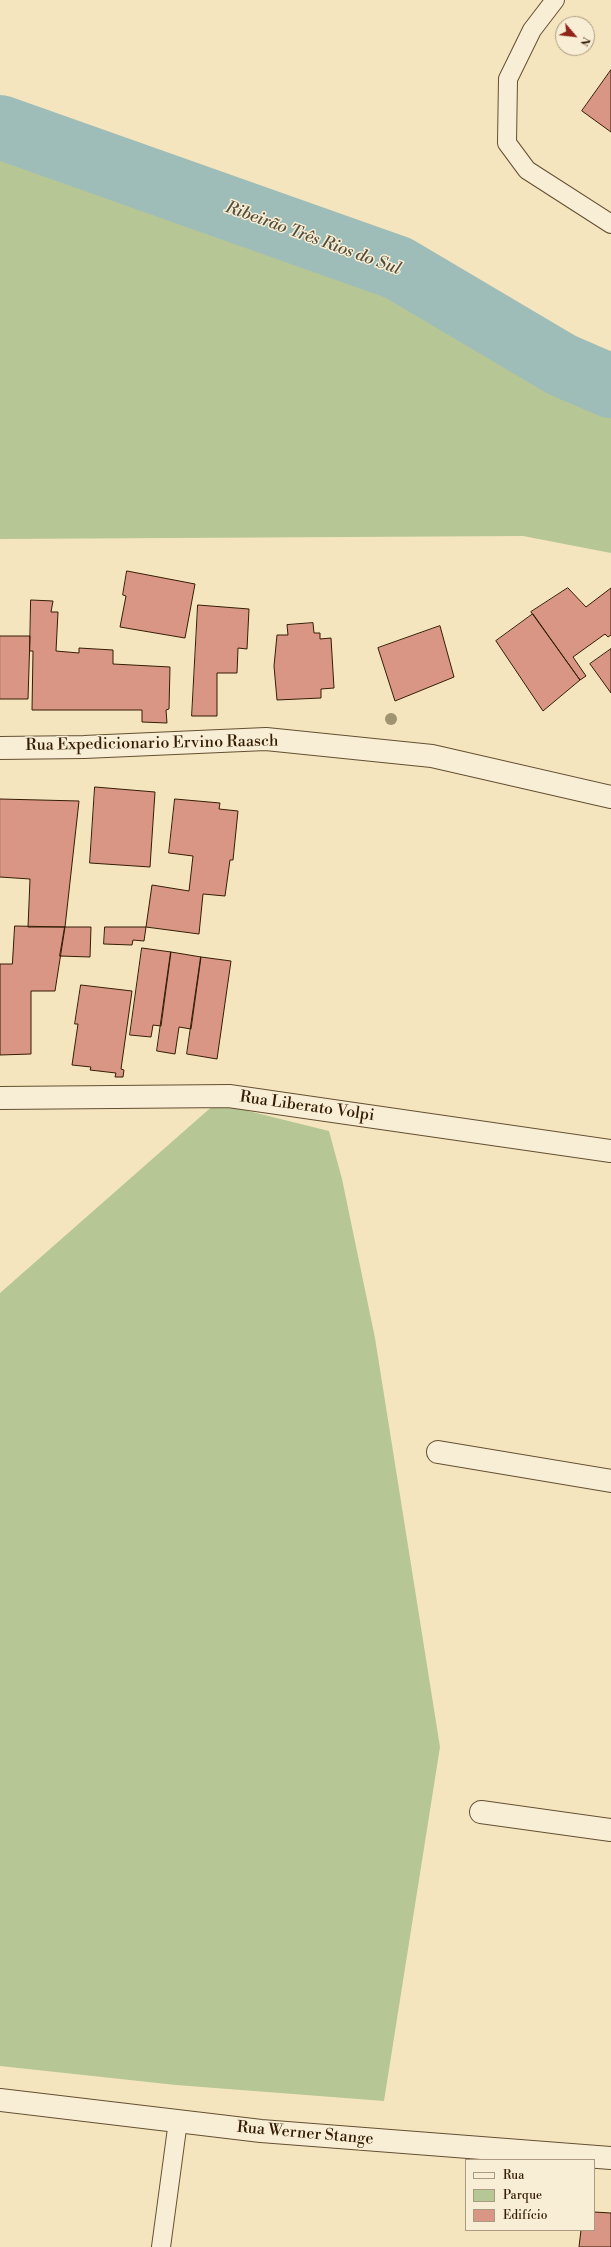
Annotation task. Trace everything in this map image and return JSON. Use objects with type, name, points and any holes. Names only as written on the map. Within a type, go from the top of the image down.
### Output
[{"type":"street","name":"Rua Expedicionario Ervino Raasch","points":[[0,748],[84,747],[266,740],[432,756],[611,797]]},
{"type":"street","name":"Rua Liberato Volpi","points":[[0,1098],[229,1096],[611,1152]]},
{"type":"street","points":[[438,1452],[611,1481]]},
{"type":"street","points":[[481,1812],[611,1830]]},
{"type":"street","name":"Rua Werner Stange","points":[[0,2100],[268,2132],[611,2158]]},
{"type":"lane","points":[[555,0],[532,30],[508,79],[507,144],[527,170],[611,224]]},
{"type":"lane","points":[[161,2247],[178,2122]]},
{"type":"green space","points":[[0,127],[398,268],[562,365],[611,386],[611,553],[523,536],[0,539]]},
{"type":"green space","points":[[216,1103],[329,1131],[342,1179],[375,1338],[440,1747],[384,2101],[176,2085],[0,2066],[0,1293]]},
{"type":"building","points":[[611,70],[611,132],[582,111]]},
{"type":"building","points":[[127,571],[195,584],[185,638],[120,627],[126,596],[123,595]]},
{"type":"building","points":[[568,588],[586,607],[611,588],[611,635],[608,637],[605,634],[573,657],[586,676],[580,680],[531,612]]},
{"type":"building","points":[[31,600],[53,601],[51,612],[58,612],[56,651],[79,653],[79,648],[113,650],[113,664],[170,667],[169,709],[166,710],[167,723],[142,722],[142,710],[32,710],[33,651],[30,651]]},
{"type":"building","points":[[198,605],[249,609],[247,649],[238,648],[237,673],[217,673],[217,716],[192,716]]},
{"type":"building","points":[[533,614],[580,680],[543,711],[496,641]]},
{"type":"building","points":[[313,623],[314,633],[320,633],[320,639],[331,638],[334,688],[321,689],[321,698],[277,700],[274,666],[277,635],[288,635],[287,625]]},
{"type":"building","points":[[440,626],[454,677],[395,701],[378,648]]},
{"type":"building","points":[[0,636],[30,636],[28,699],[0,699]]},
{"type":"building","points":[[611,649],[611,693],[590,664]]},
{"type":"building","points":[[95,787],[155,792],[150,867],[90,863]]},
{"type":"building","points":[[0,799],[79,801],[65,927],[28,927],[30,879],[0,877]]},
{"type":"building","points":[[175,799],[220,803],[219,809],[238,811],[233,860],[230,860],[225,896],[203,894],[199,934],[146,927],[152,885],[189,891],[193,856],[169,853]]},
{"type":"building","points":[[15,926],[65,927],[55,991],[31,991],[31,1054],[0,1055],[0,964],[12,964]]},
{"type":"building","points":[[65,927],[91,927],[90,957],[60,956]]},
{"type":"building","points":[[105,927],[146,927],[144,941],[133,940],[132,945],[104,944]]},
{"type":"building","points":[[142,948],[171,952],[161,1026],[153,1025],[151,1037],[130,1035]]},
{"type":"building","points":[[171,952],[201,957],[191,1029],[179,1027],[175,1054],[157,1051]]},
{"type":"building","points":[[201,957],[231,961],[217,1059],[187,1054]]},
{"type":"building","points":[[81,985],[132,991],[121,1069],[124,1070],[123,1077],[115,1077],[116,1073],[90,1070],[91,1067],[72,1065],[78,1024],[75,1024]]},
{"type":"building","points":[[595,2212],[611,2213],[611,2247],[579,2247],[581,2231],[595,2231]]},
{"type":"waterway","name":"Ribeirão Três Rios do Sul","points":[[0,127],[398,268],[562,365],[611,386]]}]
